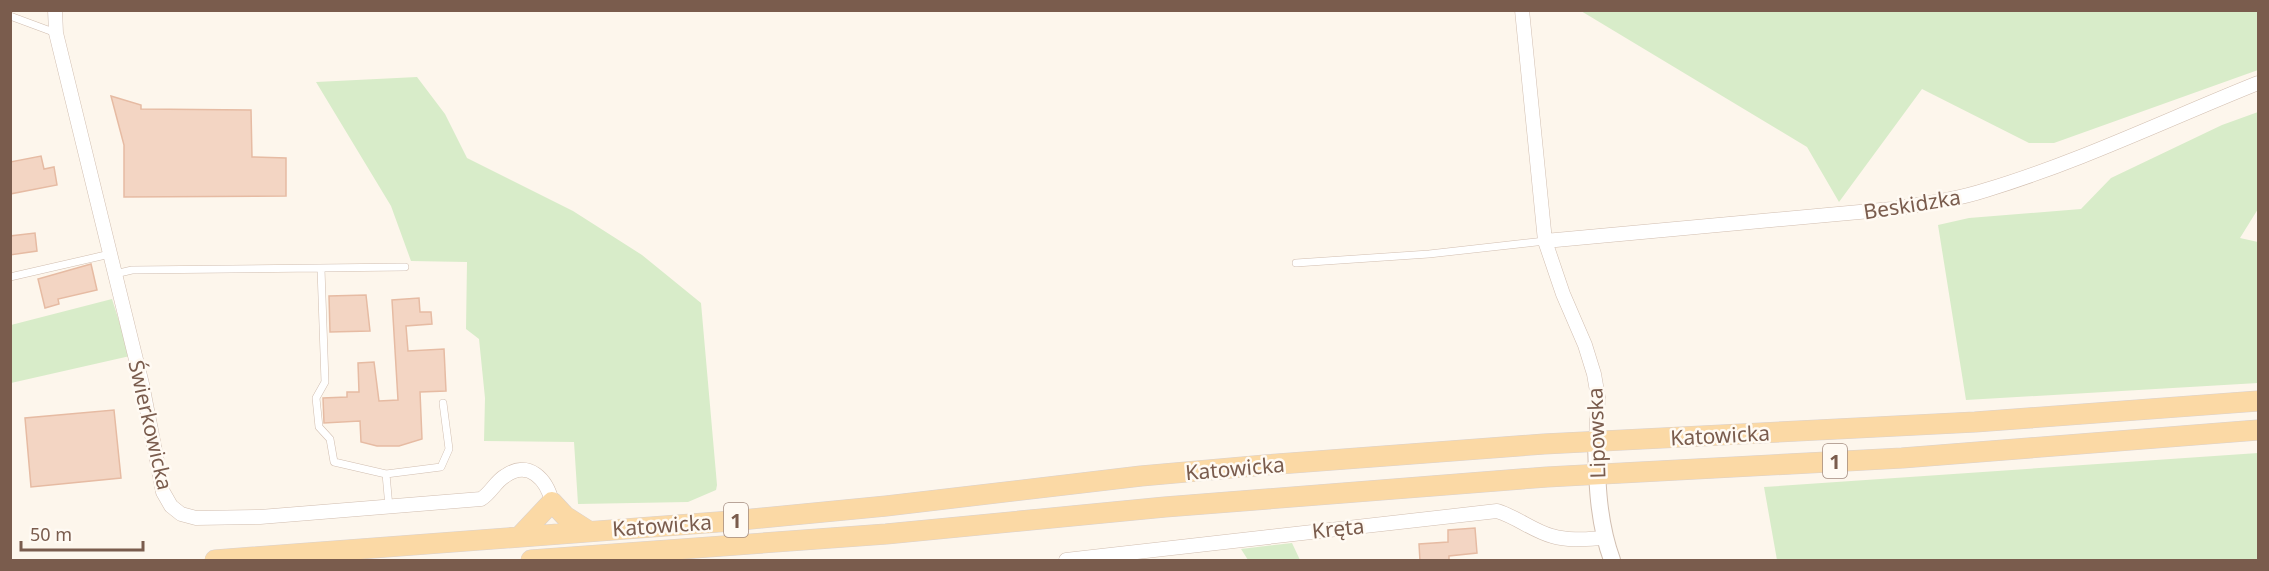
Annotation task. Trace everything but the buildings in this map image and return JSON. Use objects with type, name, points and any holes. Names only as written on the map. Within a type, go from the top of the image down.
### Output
[{"type":"main road","name":"Katowicka","points":[[214,561],[586,530],[731,521],[1141,476],[1265,465],[1596,441],[1975,422],[2259,402]]},
{"type":"main road","name":"Katowicka","points":[[531,561],[885,534],[1165,507],[1597,473],[1902,458],[2259,430]]},
{"type":"main road","points":[[520,536],[552,502],[566,516],[586,530]]},
{"type":"street","name":"Świerkowicka","points":[[55,10],[56,33],[142,384],[164,492],[171,506],[181,514],[196,518],[260,517],[481,499],[489,494],[504,476],[514,471],[525,470],[535,473],[543,481],[549,489],[552,502]]},
{"type":"street","name":"Lipowska","points":[[1522,10],[1545,242],[1594,374],[1598,397],[1597,473],[1604,538],[1612,561]]},
{"type":"street","name":"Beskidzka","points":[[1545,242],[1882,210],[1938,202],[1984,191],[2044,171],[2259,83]]},
{"type":"street","name":"Kręta","points":[[1066,561],[1114,553],[1497,511],[1514,516],[1552,536],[1568,539],[1604,538]]},
{"type":"lane","points":[[10,16],[56,33]]},
{"type":"lane","points":[[1296,263],[1429,254],[1545,242]]},
{"type":"lane","points":[[10,277],[110,254]]},
{"type":"lane","points":[[115,274],[132,270],[405,267]]},
{"type":"lane","points":[[321,269],[325,382],[316,398],[318,427],[330,439],[334,462],[386,474],[441,467],[449,449],[442,403]]},
{"type":"lane","points":[[386,474],[389,507]]},
{"type":"green space","points":[[1581,11],[2258,11],[2258,70],[2054,143],[2029,143],[1922,89],[1839,202],[1807,147]]},
{"type":"green space","points":[[417,77],[445,114],[467,158],[573,211],[642,255],[701,303],[716,490],[688,502],[578,504],[574,442],[484,441],[485,398],[479,339],[466,329],[467,262],[411,261],[391,206],[316,82]]},
{"type":"green space","points":[[2258,112],[2258,209],[2240,238],[2258,242],[2258,383],[1966,400],[1938,225],[1969,218],[2081,209],[2111,178],[2222,125]]},
{"type":"green space","points":[[112,299],[130,356],[11,383],[11,325]]},
{"type":"green space","points":[[2258,453],[2258,560],[1777,560],[1764,487]]},
{"type":"green space","points":[[1292,543],[1300,560],[1248,560],[1241,549]]}]
